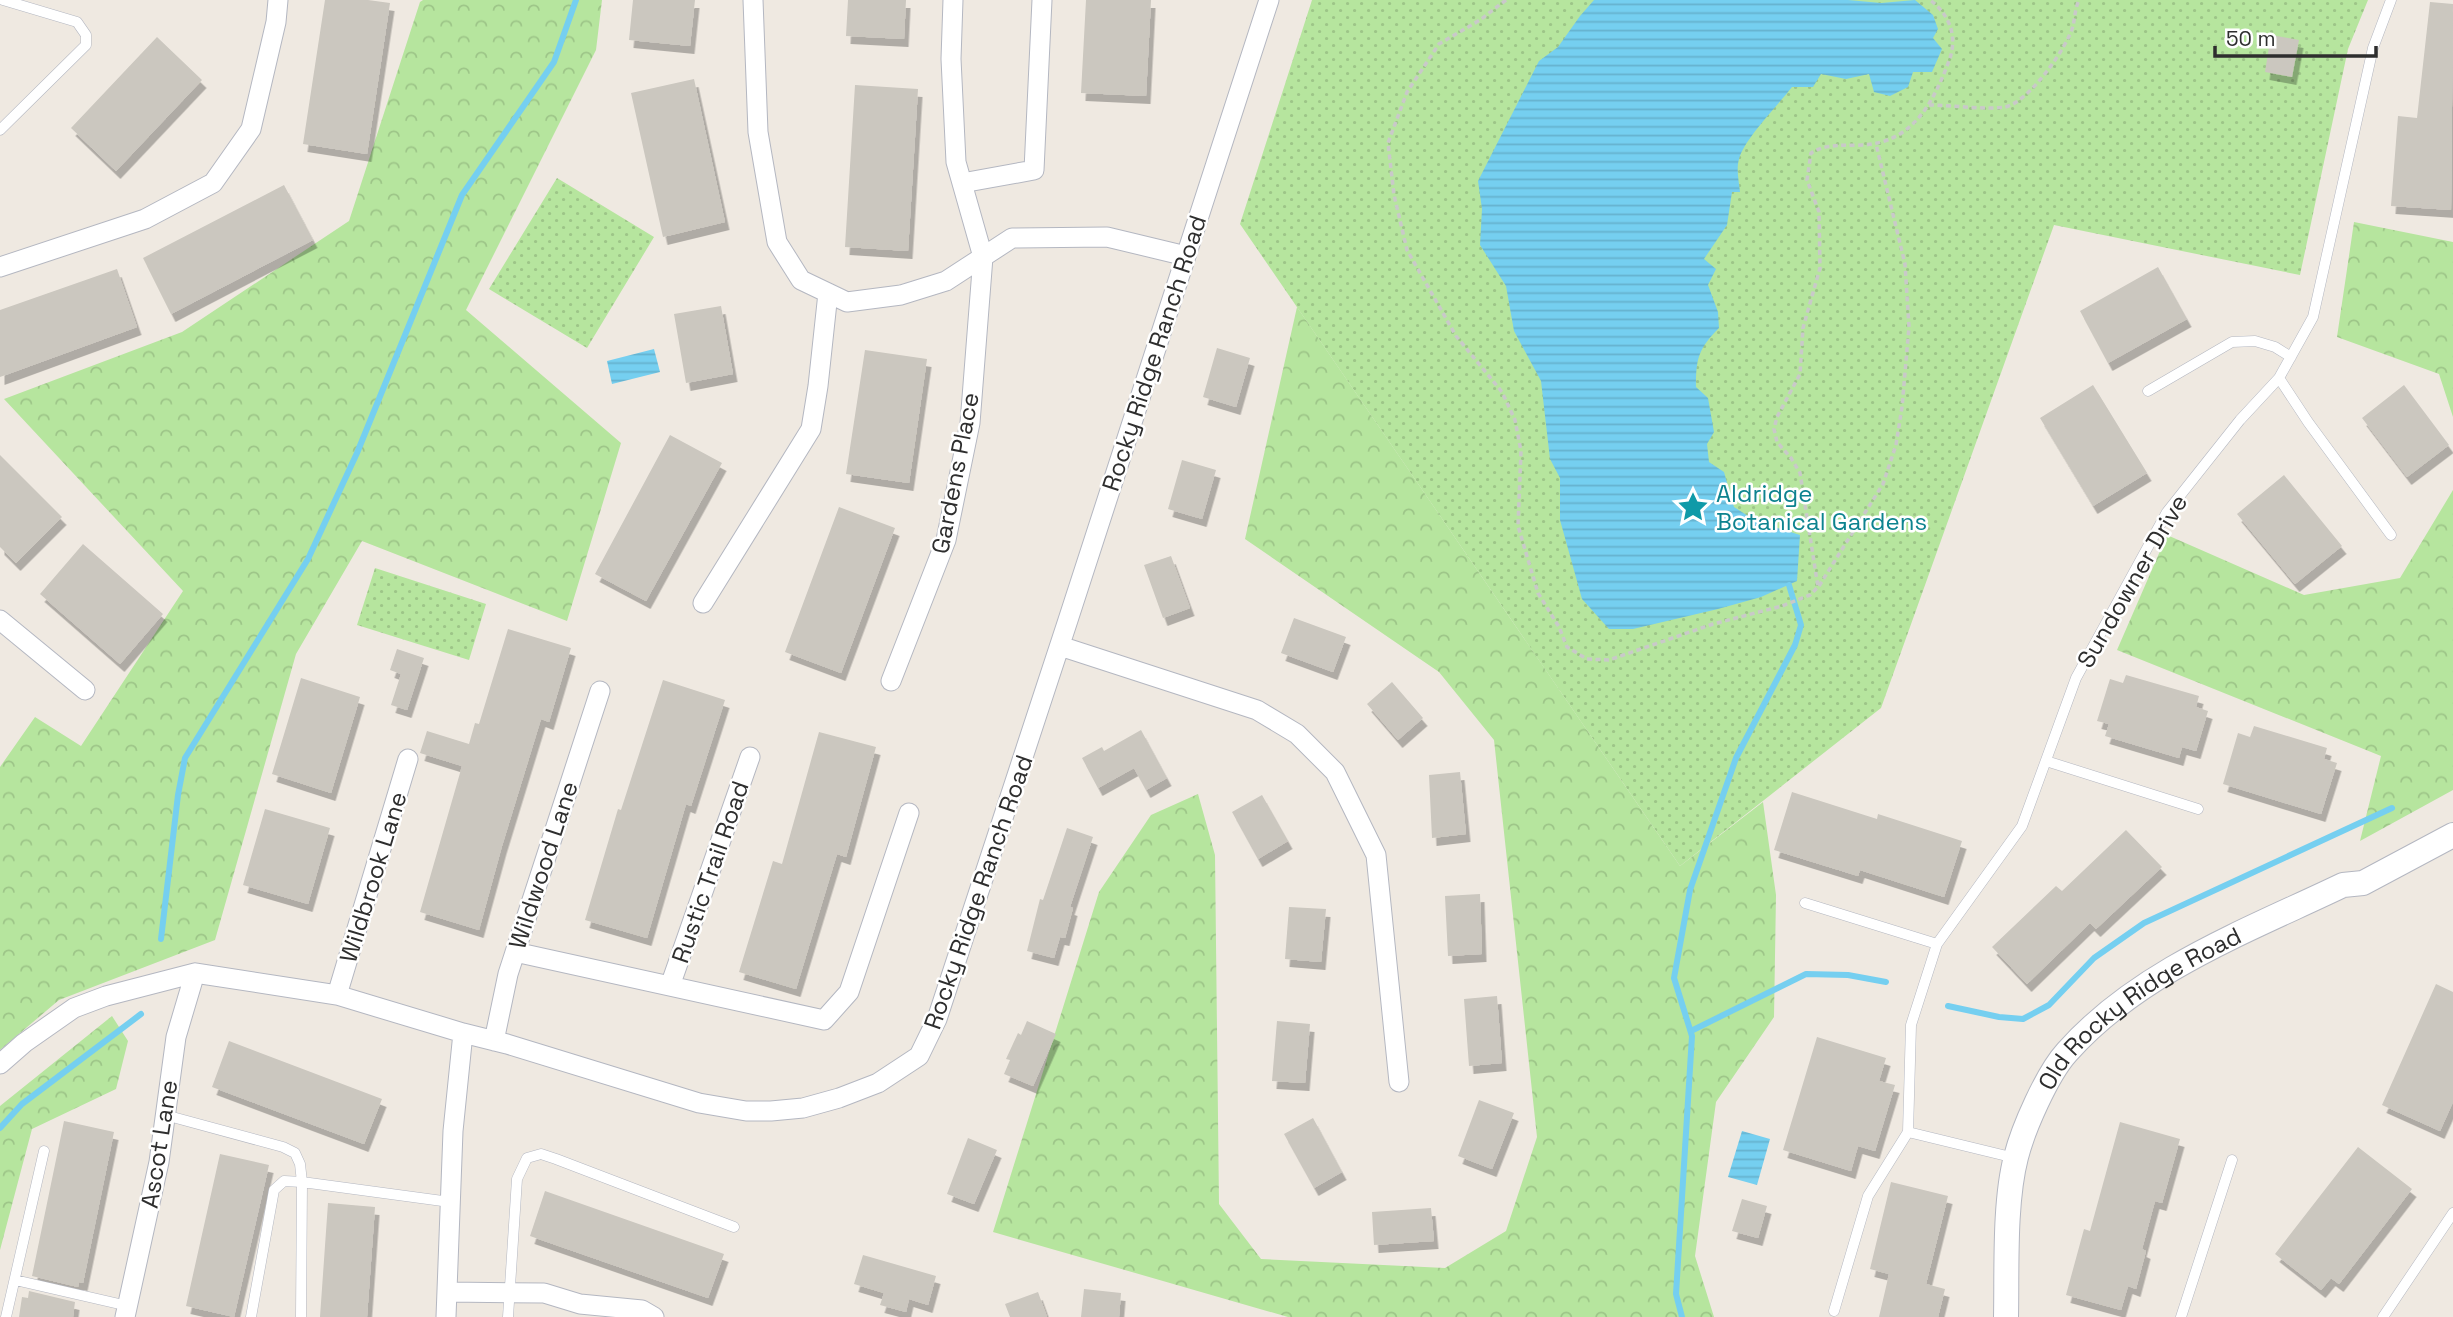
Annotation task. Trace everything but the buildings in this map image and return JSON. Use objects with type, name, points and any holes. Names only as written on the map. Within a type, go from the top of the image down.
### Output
[{"type":"street","points":[[0,267],[145,219],[213,183],[251,129],[276,22],[278,0]]},
{"type":"street","points":[[753,0],[758,132],[777,242],[801,280],[847,302],[901,295],[946,281],[1012,238],[1107,237],[1186,256]]},
{"type":"street","name":"Gardens Place","points":[[891,681],[946,540],[970,423],[983,257],[956,162],[951,59],[953,0]]},
{"type":"street","points":[[962,184],[1034,170],[1042,0]]},
{"type":"street","name":"Rocky Ridge Ranch Road","points":[[195,973],[337,995],[699,1103],[746,1111],[803,1108],[839,1098],[878,1083],[919,1056],[937,1019],[1269,0]]},
{"type":"street","points":[[703,603],[811,429],[828,293]]},
{"type":"street","points":[[0,620],[85,690]]},
{"type":"street","points":[[1060,646],[1257,710],[1297,734],[1335,772],[1376,855],[1399,1082]]},
{"type":"street","name":"Wildwood Lane","points":[[494,1041],[508,974],[600,691]]},
{"type":"street","name":"Rustic Trail Road","points":[[670,986],[750,758]]},
{"type":"street","name":"Wildbrook Lane","points":[[337,995],[408,759]]},
{"type":"street","name":"Rustic Trail Road","points":[[515,952],[824,1020],[849,992],[909,813]]},
{"type":"street","name":"Old Rocky Ridge Road","points":[[2007,1317],[2007,1238],[2015,1158],[2047,1084],[2065,1054],[2104,1016],[2181,962],[2343,885],[2363,883],[2453,835]]},
{"type":"street","points":[[0,1064],[24,1043],[74,1008],[106,996],[195,973]]},
{"type":"street","name":"Ascot Lane","points":[[127,1314],[159,1162],[176,1037],[195,973]]},
{"type":"street","points":[[446,1317],[453,1131],[463,1033]]},
{"type":"street","points":[[447,1292],[544,1293],[583,1310],[642,1310],[654,1317]]},
{"type":"lane","points":[[0,130],[86,45],[84,30],[77,22],[3,0]]},
{"type":"lane","name":"Sundowner Drive","points":[[1908,1132],[1911,1025],[1937,944],[2022,826],[2076,678],[2167,512],[2240,420],[2279,378],[2313,317],[2372,48],[2391,0]]},
{"type":"lane","points":[[2147,391],[2232,342],[2255,341],[2275,346],[2291,357]]},
{"type":"lane","points":[[2279,378],[2391,535]]},
{"type":"lane","points":[[2046,761],[2198,809]]},
{"type":"lane","points":[[1805,903],[1937,944]]},
{"type":"lane","points":[[165,1115],[283,1147],[295,1153],[300,1164],[302,1182],[301,1317]]},
{"type":"lane","points":[[1834,1311],[1868,1196],[1908,1132],[2015,1158]]},
{"type":"lane","points":[[6,1317],[44,1151]]},
{"type":"lane","points":[[508,1317],[517,1179],[527,1158],[541,1154],[556,1158],[734,1227]]},
{"type":"lane","points":[[2181,1317],[2232,1160]]},
{"type":"lane","points":[[251,1317],[274,1190],[284,1181],[450,1202]]},
{"type":"lane","points":[[2383,1317],[2453,1213]]},
{"type":"lane","points":[[15,1280],[127,1314]]},
{"type":"path","points":[[1506,0],[1439,44],[1407,92],[1388,144],[1394,195],[1407,250],[1456,337],[1502,392],[1515,420],[1521,451],[1518,526],[1538,593],[1559,627],[1567,647],[1587,659],[1609,660],[1713,624],[1782,606],[1810,595],[1818,587],[1883,484],[1896,444],[1909,327],[1905,264],[1876,144]]},
{"type":"path","points":[[1929,104],[2007,107],[2022,98],[2053,66],[2073,27],[2074,11],[2079,0]]},
{"type":"path","points":[[1818,587],[1800,473],[1777,442],[1774,429],[1777,417],[1800,374],[1803,328],[1820,268],[1819,212],[1807,180],[1811,153],[1823,146],[1876,144],[1914,125],[1929,104],[1952,52],[1953,36],[1942,10],[1931,1]]},
{"type":"green space","points":[[602,0],[596,50],[466,310],[621,443],[567,621],[362,541],[296,654],[215,940],[59,1000],[0,1050],[0,767],[35,717],[81,746],[183,591],[4,399],[182,332],[349,221],[420,2]]},
{"type":"green space","name":"Aldridge Botanical Gardens","points":[[1312,0],[2368,0],[2348,49],[2300,275],[2054,225],[1881,708],[1680,866],[1240,224]]},
{"type":"green space","points":[[557,178],[654,237],[587,348],[489,289]]},
{"type":"green space","points":[[2354,222],[2453,242],[2453,417],[2439,374],[2337,337]]},
{"type":"green space","points":[[1297,307],[1680,866],[1763,802],[1776,895],[1774,1017],[1716,1102],[1695,1256],[1714,1317],[1288,1317],[993,1232],[1099,892],[1151,815],[1198,794],[1215,855],[1219,1204],[1261,1259],[1445,1268],[1506,1231],[1537,1137],[1494,740],[1439,672],[1245,539]]},
{"type":"green space","points":[[2453,490],[2453,790],[2360,841],[2381,756],[2117,650],[2167,535],[2304,595],[2400,578]]},
{"type":"green space","points":[[375,568],[486,604],[469,660],[357,625]]},
{"type":"green space","points":[[112,1016],[128,1041],[116,1089],[32,1129],[0,1250],[0,1106]]},
{"type":"water","points":[[1594,0],[1848,0],[1881,3],[1915,0],[1933,15],[1938,29],[1933,38],[1942,49],[1932,72],[1913,72],[1908,87],[1890,96],[1874,92],[1869,74],[1846,79],[1821,74],[1813,87],[1792,87],[1742,151],[1738,167],[1740,192],[1732,192],[1727,225],[1704,259],[1716,269],[1708,285],[1718,312],[1719,328],[1700,355],[1696,387],[1708,398],[1714,432],[1707,444],[1709,462],[1724,472],[1734,507],[1756,521],[1800,535],[1797,581],[1761,597],[1633,629],[1609,629],[1582,599],[1560,520],[1560,478],[1550,459],[1541,381],[1514,331],[1506,286],[1480,245],[1482,209],[1478,181],[1539,61],[1558,47]]},
{"type":"water","points":[[654,349],[660,372],[612,384],[607,361]]},
{"type":"water","points":[[1742,1131],[1770,1139],[1757,1185],[1728,1177]]},
{"type":"waterway","points":[[161,939],[185,758],[308,559],[357,453],[462,195],[554,62],[576,0]]},
{"type":"waterway","points":[[1682,1317],[1676,1294],[1692,1036],[1674,978],[1690,890],[1736,758],[1795,645],[1801,625],[1789,585]]},
{"type":"waterway","points":[[1948,1006],[1999,1017],[2023,1019],[2049,1005],[2094,958],[2144,923],[2392,808]]},
{"type":"waterway","points":[[1691,1031],[1806,974],[1848,975],[1886,982]]},
{"type":"waterway","points":[[0,1128],[22,1104],[141,1014]]},
{"type":"place","name":"Aldridge Botanical Gardens","points":[[1693,507]]}]
